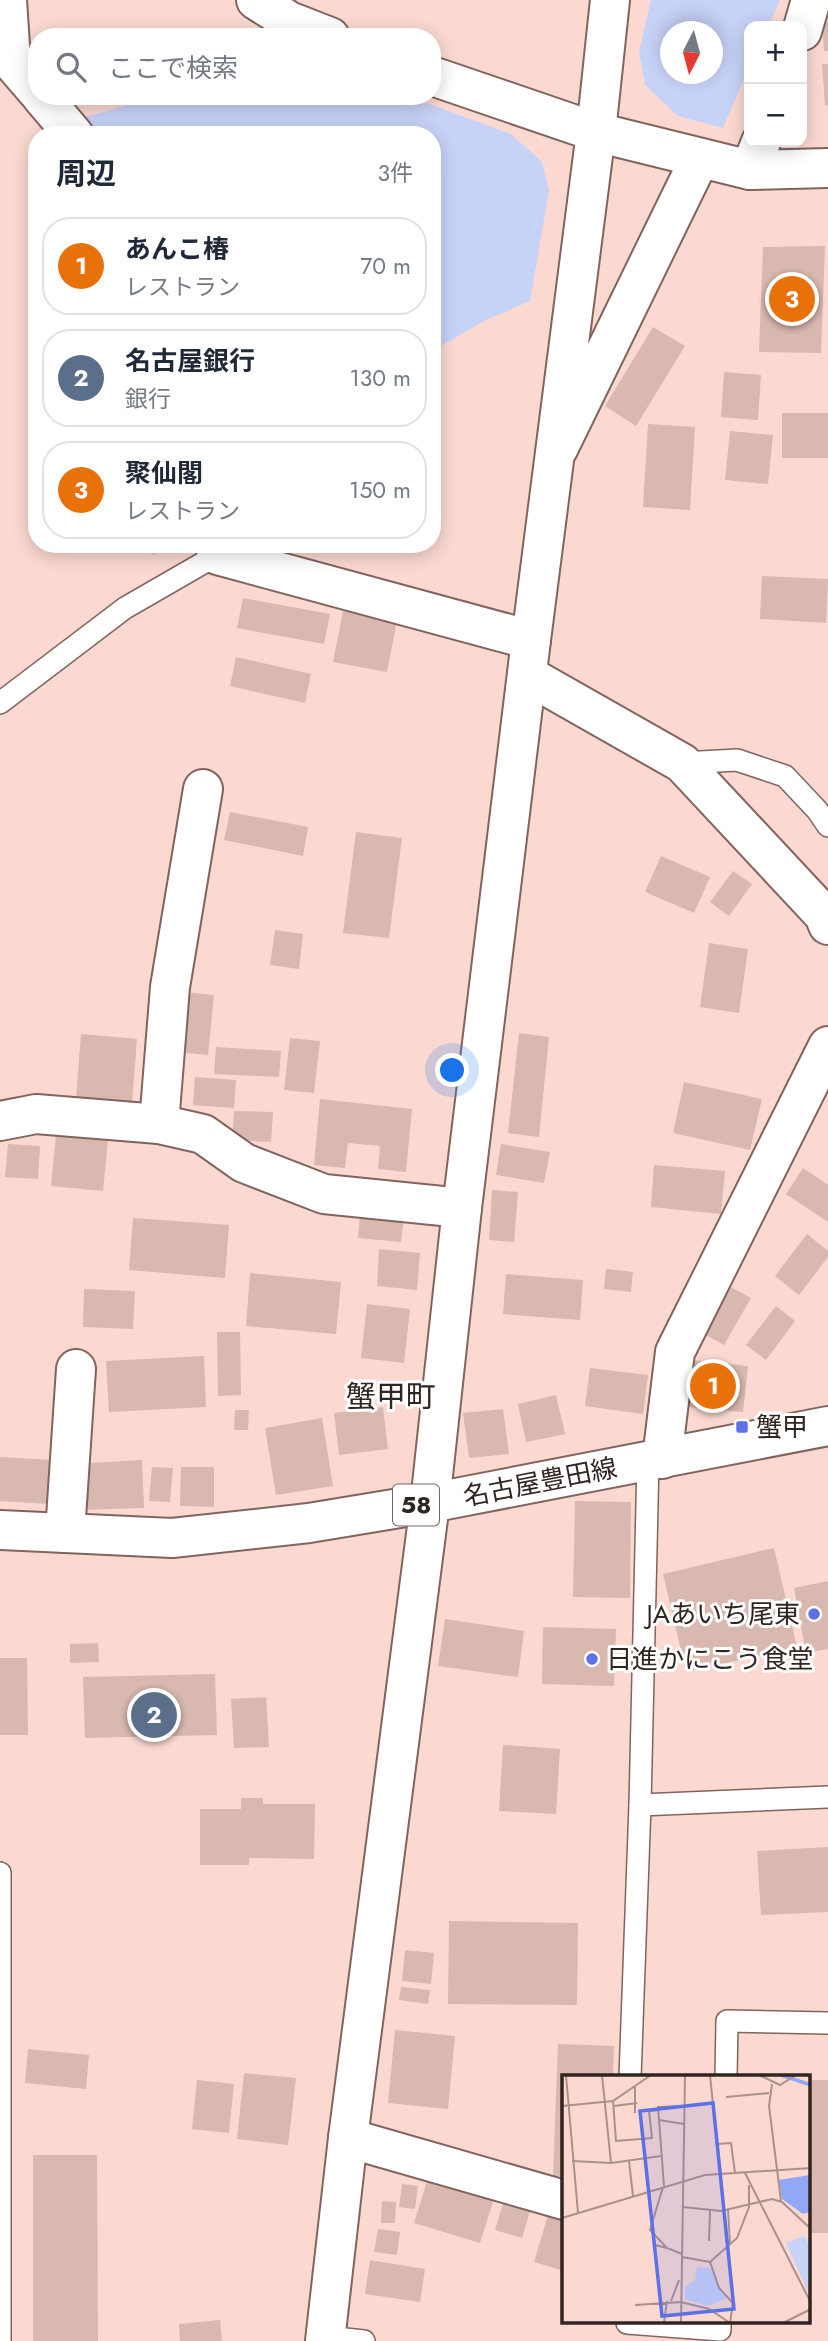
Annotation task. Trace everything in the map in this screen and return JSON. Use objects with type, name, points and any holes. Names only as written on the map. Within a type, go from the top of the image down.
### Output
[{"type":"street","points":[[7,0],[11,61],[28,81]]},
{"type":"street","points":[[256,0],[289,21],[307,28]]},
{"type":"street","points":[[326,2339],[348,2138],[430,1503],[462,1208],[596,132],[610,0]]},
{"type":"street","points":[[805,21],[811,0]]},
{"type":"street","points":[[441,79],[596,132],[701,158],[755,156],[828,168]]},
{"type":"street","points":[[49,105],[66,126]]},
{"type":"street","points":[[554,457],[701,158]]},
{"type":"street","points":[[228,553],[529,657],[682,763],[826,916]]},
{"type":"street","points":[[159,1124],[170,987],[203,789]]},
{"type":"street","points":[[655,1460],[675,1352],[828,1046]]},
{"type":"street","points":[[0,1121],[36,1114],[159,1124],[203,1134],[244,1163],[324,1194],[462,1208]]},
{"type":"street","points":[[65,1533],[76,1369]]},
{"type":"street","name":"名古屋豊田線","points":[[0,1530],[172,1538],[309,1523],[430,1503],[828,1426]]},
{"type":"street","points":[[348,2138],[562,2199]]},
{"type":"lane","points":[[0,703],[125,608],[210,553]]},
{"type":"lane","points":[[682,763],[737,760],[785,776],[828,826]]},
{"type":"lane","points":[[630,2075],[655,1460]]},
{"type":"lane","points":[[640,1805],[828,1797]]},
{"type":"lane","points":[[0,1873],[0,2341]]},
{"type":"lane","points":[[726,2075],[727,2021],[828,2023]]},
{"type":"lane","points":[[627,2329],[720,2330],[720,2324]]},
{"type":"lane","points":[[326,2339],[365,2341]]},
{"type":"shaded area","points":[[651,0],[780,0],[770,21],[744,21],[744,79],[723,128],[678,116],[645,85],[639,52]]},
{"type":"shaded area","points":[[128,105],[432,105],[511,134],[542,162],[549,190],[530,301],[486,320],[441,346],[441,126],[90,126],[82,118]]},
{"type":"building","points":[[822,22],[828,22],[828,51],[824,51]]},
{"type":"building","points":[[822,64],[828,64],[828,105],[825,106]]},
{"type":"building","points":[[825,246],[821,353],[759,352],[763,247]]},
{"type":"building","points":[[653,327],[685,346],[636,426],[605,406]]},
{"type":"building","points":[[724,372],[761,375],[758,420],[721,417]]},
{"type":"building","points":[[782,413],[828,413],[828,458],[782,458]]},
{"type":"building","points":[[648,424],[695,427],[690,510],[643,507]]},
{"type":"building","points":[[730,431],[773,435],[768,484],[725,480]]},
{"type":"building","points":[[762,576],[828,579],[826,623],[760,619]]},
{"type":"building","points":[[243,598],[330,614],[324,644],[237,628]]},
{"type":"building","points":[[343,611],[397,621],[387,672],[333,662]]},
{"type":"building","points":[[236,657],[311,674],[305,703],[230,686]]},
{"type":"building","points":[[230,812],[308,827],[303,856],[224,840]]},
{"type":"building","points":[[356,832],[402,838],[389,938],[343,933]]},
{"type":"building","points":[[661,856],[710,877],[694,913],[645,892]]},
{"type":"building","points":[[733,871],[752,884],[729,916],[710,902]]},
{"type":"building","points":[[275,930],[303,934],[299,969],[270,965]]},
{"type":"building","points":[[709,943],[748,949],[739,1013],[700,1007]]},
{"type":"building","points":[[182,992],[214,995],[208,1055],[176,1052]]},
{"type":"building","points":[[519,1033],[549,1037],[539,1137],[508,1133]]},
{"type":"building","points":[[81,1034],[137,1039],[132,1103],[76,1099]]},
{"type":"building","points":[[290,1038],[320,1041],[314,1093],[284,1090]]},
{"type":"building","points":[[216,1047],[281,1051],[279,1077],[214,1074]]},
{"type":"building","points":[[195,1077],[236,1080],[234,1108],[193,1105]]},
{"type":"building","points":[[684,1082],[762,1099],[750,1150],[673,1133]]},
{"type":"building","points":[[320,1099],[412,1109],[406,1172],[378,1169],[380,1146],[348,1143],[345,1168],[314,1165]]},
{"type":"building","points":[[234,1111],[273,1112],[271,1142],[232,1140]]},
{"type":"building","points":[[56,1135],[108,1140],[103,1191],[51,1186]]},
{"type":"building","points":[[8,1144],[40,1146],[38,1179],[5,1177]]},
{"type":"building","points":[[501,1144],[550,1152],[544,1183],[496,1175]]},
{"type":"building","points":[[654,1165],[725,1171],[721,1214],[651,1207]]},
{"type":"building","points":[[803,1168],[828,1185],[828,1222],[786,1194]]},
{"type":"building","points":[[492,1190],[518,1192],[514,1242],[489,1240]]},
{"type":"building","points":[[360,1213],[404,1217],[401,1242],[358,1238]]},
{"type":"building","points":[[133,1218],[229,1225],[225,1278],[129,1270]]},
{"type":"building","points":[[807,1234],[828,1251],[828,1257],[799,1295],[775,1276]]},
{"type":"building","points":[[379,1249],[420,1253],[417,1290],[377,1286]]},
{"type":"building","points":[[606,1269],[633,1272],[631,1292],[604,1289]]},
{"type":"building","points":[[250,1273],[341,1282],[336,1334],[246,1326]]},
{"type":"building","points":[[506,1274],[583,1280],[580,1320],[503,1314]]},
{"type":"building","points":[[731,1287],[751,1298],[724,1345],[704,1334]]},
{"type":"building","points":[[84,1289],[135,1291],[133,1329],[83,1327]]},
{"type":"building","points":[[367,1304],[410,1309],[404,1363],[361,1358]]},
{"type":"building","points":[[776,1306],[795,1321],[766,1360],[746,1345]]},
{"type":"building","points":[[217,1332],[240,1332],[241,1395],[218,1396]]},
{"type":"building","points":[[204,1356],[206,1407],[109,1412],[106,1361]]},
{"type":"building","points":[[683,1359],[748,1366],[743,1412],[678,1406]]},
{"type":"building","points":[[590,1368],[648,1375],[643,1414],[585,1406]]},
{"type":"building","points":[[556,1395],[565,1434],[526,1442],[518,1404]]},
{"type":"building","points":[[383,1407],[388,1449],[339,1455],[334,1413]]},
{"type":"building","points":[[503,1409],[509,1454],[469,1458],[463,1413]]},
{"type":"building","points":[[235,1410],[249,1410],[248,1430],[234,1430]]},
{"type":"building","points":[[322,1418],[333,1486],[276,1495],[265,1428]]},
{"type":"building","points":[[0,1457],[52,1460],[49,1504],[0,1501]]},
{"type":"building","points":[[142,1460],[144,1508],[75,1510],[73,1464]]},
{"type":"building","points":[[152,1467],[173,1468],[170,1502],[149,1501]]},
{"type":"building","points":[[181,1467],[214,1467],[214,1507],[180,1506]]},
{"type":"building","points":[[575,1501],[631,1502],[630,1598],[573,1597]]},
{"type":"building","points":[[774,1548],[797,1647],[686,1672],[663,1574]]},
{"type":"building","points":[[828,1581],[828,1649],[806,1653],[794,1588]]},
{"type":"building","points":[[445,1619],[524,1631],[518,1677],[438,1666]]},
{"type":"building","points":[[543,1627],[616,1629],[614,1686],[542,1684]]},
{"type":"building","points":[[98,1643],[99,1662],[70,1663],[70,1644]]},
{"type":"building","points":[[0,1658],[27,1658],[28,1735],[0,1735]]},
{"type":"building","points":[[215,1674],[217,1735],[85,1738],[83,1677]]},
{"type":"building","points":[[266,1697],[269,1747],[234,1748],[231,1699]]},
{"type":"building","points":[[503,1745],[560,1749],[556,1814],[499,1811]]},
{"type":"building","points":[[241,1798],[263,1798],[263,1804],[315,1804],[314,1859],[249,1858],[249,1865],[200,1865],[200,1809],[241,1809]]},
{"type":"building","points":[[828,1847],[828,1912],[761,1915],[757,1851]]},
{"type":"building","points":[[449,1921],[578,1923],[577,2005],[448,2004]]},
{"type":"building","points":[[405,1950],[434,1953],[431,1984],[402,1981]]},
{"type":"building","points":[[401,1987],[430,1990],[428,2004],[399,2000]]},
{"type":"building","points":[[395,2030],[455,2036],[448,2109],[388,2103]]},
{"type":"building","points":[[558,2044],[614,2046],[613,2075],[562,2075],[562,2176],[553,2176]]},
{"type":"building","points":[[28,2049],[89,2055],[86,2089],[25,2083]]},
{"type":"building","points":[[244,2073],[296,2078],[288,2145],[237,2139]]},
{"type":"building","points":[[197,2080],[234,2084],[229,2133],[192,2129]]},
{"type":"building","points":[[810,2080],[828,2080],[828,2233],[810,2233]]},
{"type":"building","points":[[33,2155],[97,2155],[98,2341],[33,2341]]},
{"type":"building","points":[[429,2175],[495,2195],[480,2243],[414,2223]]},
{"type":"building","points":[[402,2184],[418,2186],[415,2209],[399,2207]]},
{"type":"building","points":[[504,2200],[531,2208],[522,2238],[495,2230]]},
{"type":"building","points":[[382,2201],[396,2202],[395,2223],[381,2223]]},
{"type":"building","points":[[549,2212],[562,2215],[562,2270],[534,2262]]},
{"type":"building","points":[[378,2229],[400,2232],[397,2255],[374,2252]]},
{"type":"building","points":[[370,2260],[425,2269],[420,2302],[365,2294]]},
{"type":"building","points":[[220,2320],[222,2341],[180,2341],[179,2324]]},
{"type":"place","name":"聚仙閣","points":[[792,299]]},
{"type":"place","name":"あんこ椿","points":[[713,1386]]},
{"type":"place","name":"蟹甲","points":[[742,1427]]},
{"type":"place","name":"JAあいち尾東","points":[[814,1614]]},
{"type":"place","name":"日進かにこう食堂","points":[[592,1659]]},
{"type":"place","name":"名古屋銀行","points":[[154,1715]]},
{"type":"district","name":"蟹甲町","points":[[391,1397]]}]
